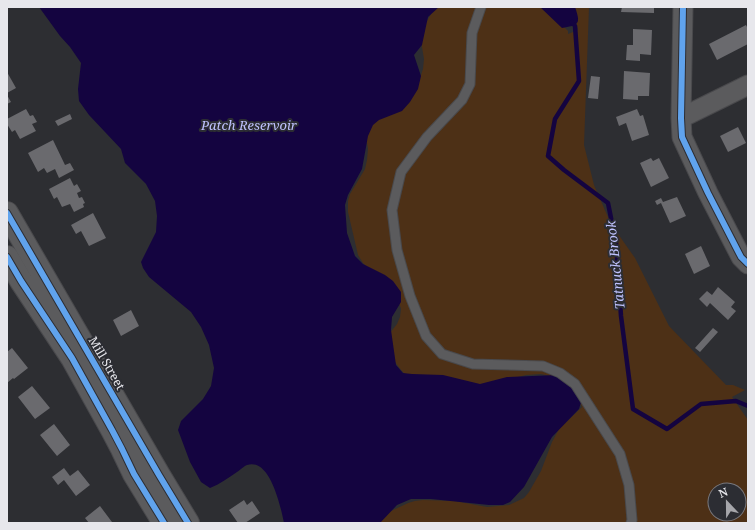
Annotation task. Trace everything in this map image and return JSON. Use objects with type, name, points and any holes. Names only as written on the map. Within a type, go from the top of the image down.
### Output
[{"type":"main road","name":"Mill Street","points":[[7,213],[130,445],[134,474],[164,523]]},
{"type":"main road","name":"Mill Street","points":[[7,257],[21,281],[130,445],[188,523]]},
{"type":"street","points":[[683,7],[682,137],[708,193],[741,257],[748,264]]},
{"type":"street","points":[[681,118],[748,85]]},
{"type":"lane","points":[[481,7],[472,33],[470,84],[462,100],[427,137],[402,172],[392,210],[397,250],[410,296],[426,336],[442,354],[473,364],[544,366],[560,373],[575,384],[620,454],[629,485],[631,523]]},
{"type":"shaded area","points":[[435,7],[538,7],[546,9],[568,31],[568,34],[578,30],[573,7],[589,7],[584,145],[594,185],[611,224],[635,258],[669,326],[726,385],[733,385],[745,390],[732,397],[748,420],[748,523],[375,523],[387,513],[415,501],[455,501],[487,507],[509,505],[524,498],[541,471],[552,442],[559,429],[582,407],[576,393],[550,376],[541,374],[526,375],[487,385],[410,379],[395,362],[390,333],[397,324],[401,309],[398,299],[363,263],[358,255],[348,212],[348,201],[350,194],[365,169],[368,149],[366,137],[367,128],[420,78],[424,59],[421,41],[422,30]]},
{"type":"water","name":"Patch Reservoir","points":[[39,7],[439,7],[428,17],[422,45],[414,55],[421,76],[418,89],[402,111],[379,120],[373,125],[368,136],[362,169],[348,195],[345,205],[347,233],[355,256],[363,264],[385,275],[393,281],[401,292],[401,302],[392,317],[391,330],[396,365],[403,373],[443,375],[480,384],[507,377],[557,375],[568,380],[582,399],[579,409],[552,437],[524,487],[510,502],[503,505],[489,505],[431,499],[411,499],[397,505],[380,523],[284,523],[273,485],[262,469],[255,465],[247,465],[224,481],[210,488],[201,482],[190,462],[178,430],[181,421],[203,399],[211,386],[214,368],[209,345],[201,327],[191,312],[149,277],[143,268],[141,262],[156,232],[157,216],[155,201],[146,184],[125,163],[121,149],[89,115],[79,101],[78,89],[81,63]]},
{"type":"water","points":[[540,7],[575,7],[578,17],[577,23],[572,26],[562,28]]},
{"type":"building","points":[[622,7],[654,7],[654,13],[621,12]]},
{"type":"building","points":[[746,25],[748,29],[748,44],[717,60],[709,44]]},
{"type":"building","points":[[633,29],[652,30],[651,55],[640,54],[640,61],[626,60],[627,45],[633,45]]},
{"type":"building","points":[[624,71],[650,73],[649,96],[638,96],[638,100],[623,99]]},
{"type":"building","points":[[7,72],[16,88],[7,93]]},
{"type":"building","points":[[591,76],[600,77],[598,99],[588,98]]},
{"type":"building","points":[[7,95],[11,102],[7,104]]},
{"type":"building","points":[[26,109],[30,116],[33,115],[37,122],[32,124],[36,131],[20,139],[15,130],[12,132],[7,124],[7,119]]},
{"type":"building","points":[[637,109],[640,116],[643,115],[649,135],[632,141],[626,123],[619,126],[616,117]]},
{"type":"building","points":[[70,114],[72,119],[58,126],[55,121]]},
{"type":"building","points":[[738,127],[746,143],[728,152],[720,136]]},
{"type":"building","points":[[53,140],[65,165],[70,163],[74,170],[59,178],[55,169],[47,173],[44,168],[38,172],[28,153]]},
{"type":"building","points":[[651,158],[653,161],[659,158],[669,178],[651,187],[640,163]]},
{"type":"building","points":[[70,178],[74,186],[77,184],[81,191],[77,193],[79,198],[82,197],[85,203],[83,204],[84,207],[74,212],[70,204],[62,207],[57,197],[54,199],[49,189]]},
{"type":"building","points":[[677,197],[686,216],[670,223],[661,203],[657,205],[655,201],[661,198],[663,202]]},
{"type":"building","points":[[93,213],[106,238],[89,246],[81,231],[76,234],[71,225]]},
{"type":"building","points":[[701,246],[710,266],[694,274],[685,254]]},
{"type":"building","points":[[718,287],[735,302],[731,307],[736,311],[728,320],[710,303],[707,307],[699,299],[707,291],[712,295]]},
{"type":"building","points":[[131,310],[139,326],[121,336],[113,320]]},
{"type":"building","points":[[713,328],[718,332],[700,352],[695,348]]},
{"type":"building","points":[[12,348],[28,368],[7,383],[7,352]]},
{"type":"building","points":[[32,386],[50,408],[35,419],[18,397]]},
{"type":"building","points":[[54,424],[70,445],[57,456],[40,435]]},
{"type":"building","points":[[64,468],[70,476],[78,470],[90,485],[76,496],[64,480],[58,485],[52,477]]},
{"type":"building","points":[[244,500],[247,505],[252,501],[260,513],[245,523],[238,523],[229,510]]},
{"type":"building","points":[[100,506],[112,522],[89,523],[85,518]]},
{"type":"waterway","name":"Tatnuck Brook","points":[[572,22],[575,26],[579,81],[555,119],[548,156],[608,203],[616,243],[621,316],[633,409],[667,429],[701,404],[736,401],[748,406]]},
{"type":"cycle path","points":[[683,7],[682,137],[708,193],[741,257],[748,264]]},
{"type":"cycle path","points":[[7,213],[188,523]]},
{"type":"cycle path","points":[[7,257],[21,281],[72,358],[112,430],[134,474],[164,523]]}]
